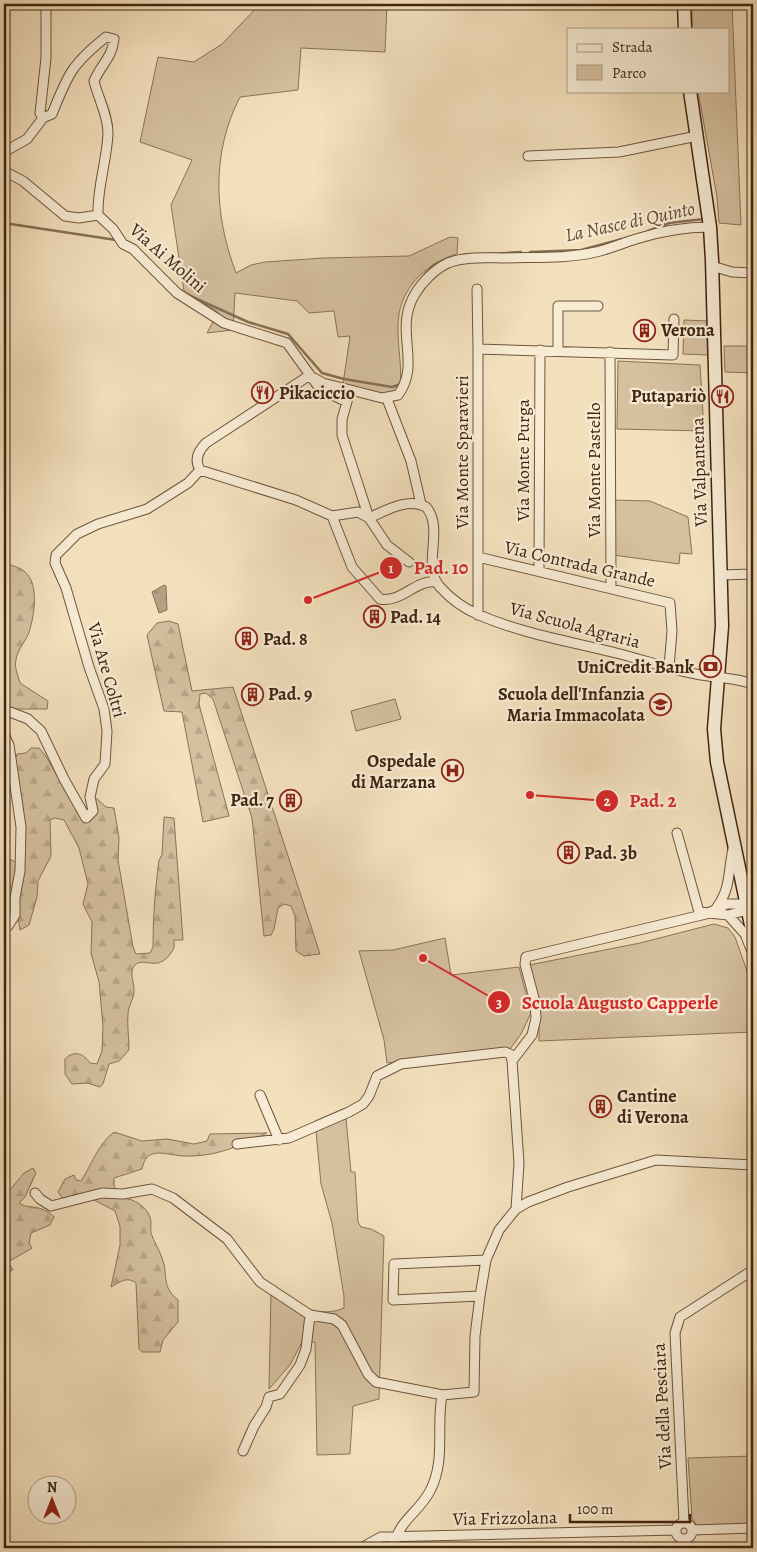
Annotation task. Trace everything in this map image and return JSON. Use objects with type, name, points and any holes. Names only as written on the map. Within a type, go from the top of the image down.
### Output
[{"type":"street","points":[[43,118],[40,113],[46,58],[46,4]]},
{"type":"street","points":[[684,4],[684,28]]},
{"type":"street","points":[[4,152],[27,139],[43,118],[52,114],[65,80],[77,62],[106,37],[114,39],[112,52],[94,80],[98,97],[105,113],[108,132],[97,197],[98,215],[79,218],[65,216],[23,181],[4,171]]},
{"type":"street","name":"Via Valpantena","points":[[690,92],[710,228],[712,266],[722,626],[714,711],[715,746],[753,935]]},
{"type":"street","points":[[528,156],[619,152],[697,136]]},
{"type":"street","name":"Via Ai Molini","points":[[98,215],[113,229],[123,244],[133,249],[177,293],[224,323],[287,343],[302,361],[320,389],[347,402],[342,419],[342,435],[369,518]]},
{"type":"street","points":[[409,562],[387,545],[369,518],[358,512],[332,516],[296,500],[200,470],[197,464],[199,450],[206,442],[310,375],[324,383],[387,399],[398,395],[406,384],[409,364],[404,327],[408,308],[416,292],[428,278],[448,263],[471,259],[565,256],[596,252],[667,230],[686,227],[710,228]]},
{"type":"street","points":[[712,266],[732,272],[753,273]]},
{"type":"street","name":"Via Monte Sparavieri","points":[[477,289],[478,615]]},
{"type":"street","points":[[558,350],[558,306],[598,306]]},
{"type":"street","points":[[478,349],[673,355],[674,320]]},
{"type":"street","name":"Via Monte Purga","points":[[539,570],[540,350]]},
{"type":"street","name":"Via Monte Pastello","points":[[610,352],[611,587]]},
{"type":"street","points":[[332,516],[352,567],[376,595],[386,600],[398,597],[424,582],[436,582],[433,573],[433,526],[429,511],[421,504],[408,452],[387,399]]},
{"type":"street","name":"Via Are Coltri","points":[[4,716],[10,712],[28,719],[41,731],[64,779],[86,818],[93,811],[90,797],[94,779],[105,764],[107,731],[104,709],[89,667],[66,588],[55,563],[56,555],[78,534],[98,524],[147,509],[188,483],[200,470]]},
{"type":"street","points":[[369,518],[397,506],[421,504]]},
{"type":"street","name":"Via Contrada Grande","points":[[478,557],[611,587],[670,603],[672,631],[669,667]]},
{"type":"street","points":[[721,575],[753,574]]},
{"type":"street","name":"Via Scuola Agraria","points":[[436,582],[449,596],[478,615],[529,631],[718,678]]},
{"type":"street","points":[[718,678],[731,677],[753,684]]},
{"type":"street","points":[[4,734],[9,745],[21,827],[20,870],[15,898],[15,915],[8,926],[4,927]]},
{"type":"street","points":[[677,833],[694,901],[699,912],[728,915],[747,907]]},
{"type":"street","points":[[717,908],[726,895],[730,883],[734,843]]},
{"type":"street","points":[[512,1061],[532,1035],[536,1018],[535,1002],[525,964],[526,957],[706,914],[734,902],[747,907]]},
{"type":"street","points":[[728,915],[745,934],[753,954]]},
{"type":"street","points":[[237,1144],[279,1140],[308,1131],[363,1104],[369,1096],[376,1076],[401,1064],[500,1051],[510,1054],[512,1061],[518,1176],[516,1209]]},
{"type":"street","points":[[260,1096],[279,1140]]},
{"type":"street","points":[[35,1193],[40,1199],[51,1206],[102,1194],[123,1194],[152,1190],[173,1198],[227,1239],[260,1282],[310,1315],[334,1319],[342,1324],[368,1374],[376,1382],[443,1394],[474,1392],[475,1336],[486,1260],[499,1230],[516,1209],[528,1202],[568,1187],[656,1160],[753,1165]]},
{"type":"street","points":[[518,1176],[520,1186],[528,1202]]},
{"type":"street","points":[[480,1296],[393,1300],[394,1264],[486,1260]]},
{"type":"street","name":"Via della Pesciara","points":[[684,1522],[675,1333],[680,1317],[753,1270]]},
{"type":"street","points":[[243,1452],[254,1426],[266,1407],[268,1397],[280,1394],[300,1365],[306,1349],[310,1315]]},
{"type":"street","points":[[392,1548],[400,1527],[431,1490],[440,1462],[443,1394]]},
{"type":"street","points":[[684,1522],[689,1524],[693,1530],[684,1544],[676,1530],[684,1522]]},
{"type":"street","points":[[693,1530],[753,1528]]},
{"type":"street","name":"Via Frizzolana","points":[[361,1548],[381,1537],[395,1536],[676,1530]]},
{"type":"green space","points":[[260,4],[387,4],[385,52],[301,48],[298,90],[240,97],[224,140],[219,184],[223,229],[236,273],[251,265],[265,262],[324,258],[409,256],[450,237],[458,238],[457,254],[428,269],[419,276],[406,293],[398,323],[401,369],[400,387],[387,397],[343,384],[350,336],[338,337],[334,311],[309,313],[297,301],[235,293],[233,330],[207,333],[218,312],[184,291],[171,205],[192,160],[140,142],[158,57],[194,62],[222,44]]},
{"type":"green space","points":[[692,4],[732,4],[741,225],[719,223],[717,197],[698,92],[730,92],[730,28],[692,28]]},
{"type":"green space","points":[[684,320],[709,321],[708,355],[683,354]]},
{"type":"green space","points":[[724,346],[753,346],[753,373],[725,372]]},
{"type":"green space","points":[[618,361],[700,365],[704,431],[617,429]]},
{"type":"green space","points":[[611,500],[650,501],[688,517],[692,554],[680,553],[679,564],[613,555]]},
{"type":"green space","points":[[4,563],[23,570],[30,577],[33,585],[34,611],[28,635],[18,653],[16,671],[20,683],[48,701],[47,709],[4,709]]},
{"type":"green space","points":[[169,621],[178,624],[192,691],[233,687],[320,954],[304,956],[296,951],[295,916],[291,906],[284,904],[278,908],[271,935],[264,936],[252,818],[213,699],[206,693],[200,694],[199,704],[229,816],[203,822],[182,712],[164,711],[147,635],[157,623]]},
{"type":"green space","points":[[395,699],[401,719],[356,731],[351,711]]},
{"type":"green space","points":[[31,748],[39,748],[45,755],[84,821],[91,820],[90,811],[96,798],[106,807],[114,808],[119,838],[118,860],[133,947],[136,954],[150,953],[153,947],[155,893],[159,860],[162,855],[164,817],[174,818],[183,940],[174,940],[174,948],[163,961],[158,963],[143,962],[135,965],[133,968],[134,995],[129,1008],[128,1019],[129,1050],[119,1061],[109,1064],[103,1084],[100,1087],[87,1083],[72,1084],[65,1074],[65,1059],[72,1054],[81,1055],[90,1063],[97,1064],[102,1051],[103,1026],[99,982],[91,953],[92,922],[83,904],[88,884],[79,848],[64,820],[55,818],[50,820],[51,856],[38,881],[37,897],[29,925],[20,930],[16,902],[4,870],[4,856],[19,864],[14,763],[17,754],[26,753]]},
{"type":"green space","points":[[714,924],[728,928],[735,937],[753,988],[753,1032],[539,1041],[539,1010],[529,965],[640,943]]},
{"type":"green space","points":[[445,938],[451,975],[519,967],[531,1013],[521,1034],[510,1049],[387,1063],[384,1040],[359,951],[393,950]]},
{"type":"green space","points":[[345,1108],[351,1172],[355,1172],[358,1222],[361,1227],[371,1229],[384,1236],[379,1399],[353,1406],[350,1454],[317,1455],[315,1342],[302,1342],[290,1365],[269,1389],[271,1293],[306,1309],[325,1312],[344,1308],[344,1296],[332,1223],[321,1184],[315,1121]]},
{"type":"green space","points":[[114,1132],[142,1141],[167,1139],[194,1144],[207,1141],[210,1134],[267,1133],[227,1150],[207,1155],[184,1156],[162,1153],[150,1155],[142,1169],[114,1178],[114,1186],[123,1198],[139,1204],[148,1213],[151,1219],[151,1233],[164,1264],[167,1285],[172,1295],[178,1300],[178,1322],[163,1340],[160,1352],[142,1352],[139,1349],[136,1283],[127,1280],[111,1287],[120,1245],[120,1226],[115,1211],[94,1200],[64,1200],[58,1192],[65,1179],[74,1175],[76,1180],[81,1181],[99,1148]]},
{"type":"green space","points":[[33,1168],[36,1173],[25,1197],[19,1203],[44,1210],[54,1217],[50,1225],[31,1233],[29,1243],[32,1248],[8,1262],[13,1270],[4,1274],[4,1197],[24,1173]]},
{"type":"green space","points":[[753,1456],[753,1525],[698,1527],[692,1518],[688,1458]]},
{"type":"water","points":[[164,585],[166,586],[167,610],[159,613],[152,592]]},
{"type":"waterway","name":"La Nasce di Quinto","points":[[648,231],[669,223],[704,219]]},
{"type":"waterway","name":"La Nasce di Quinto","points":[[4,223],[116,240]]},
{"type":"waterway","name":"La Nasce di Quinto","points":[[530,252],[581,250],[622,239]]},
{"type":"waterway","name":"La Nasce di Quinto","points":[[489,254],[521,252]]},
{"type":"waterway","name":"La Nasce di Quinto","points":[[452,257],[469,254]]},
{"type":"waterway","name":"La Nasce di Quinto","points":[[425,274],[434,265],[443,261]]},
{"type":"waterway","name":"La Nasce di Quinto","points":[[186,294],[248,322],[288,334],[322,373],[344,379],[392,387],[401,384]]},
{"type":"place","name":"Verona","points":[[645,330]]},
{"type":"place","name":"Pikaciccio","points":[[263,393]]},
{"type":"place","name":"Putapariò","points":[[722,396]]},
{"type":"place","name":"Pad. 10","points":[[308,600]]},
{"type":"place","name":"Pad. 14","points":[[374,617]]},
{"type":"place","name":"Pad. 8","points":[[247,639]]},
{"type":"place","name":"UniCredit Bank","points":[[710,667]]},
{"type":"place","name":"Pad. 9","points":[[252,694]]},
{"type":"place","name":"Scuola dell'Infanzia Maria Immacolata","points":[[661,704]]},
{"type":"place","name":"Ospedale di Marzana","points":[[452,771]]},
{"type":"place","name":"Pad. 2","points":[[530,795]]},
{"type":"place","name":"Pad. 7","points":[[290,800]]},
{"type":"place","name":"Pad. 3b","points":[[568,853]]},
{"type":"place","name":"Scuola Augusto Capperle","points":[[423,958]]},
{"type":"place","name":"Cantine di Verona","points":[[601,1106]]}]
